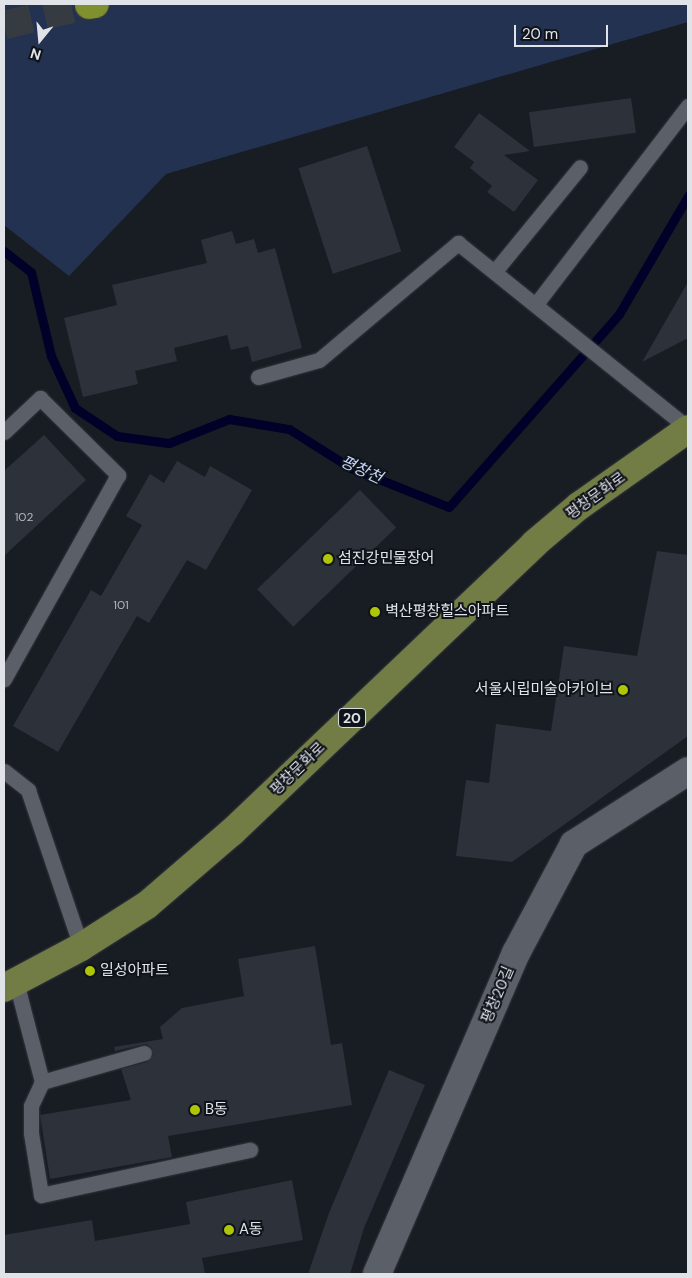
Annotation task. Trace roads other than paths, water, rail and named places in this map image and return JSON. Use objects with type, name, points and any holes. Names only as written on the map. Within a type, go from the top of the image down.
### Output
[{"type":"main road","name":"평창문화로","points":[[10,985],[81,948],[147,905],[232,832],[571,513],[688,429]]},
{"type":"street","name":"평창20길","points":[[377,1274],[516,953],[574,844],[688,771]]},
{"type":"lane","points":[[536,304],[688,106]]},
{"type":"lane","points":[[495,271],[580,167]]},
{"type":"lane","name":"평창문화로","points":[[258,378],[319,360],[458,242],[688,429]]},
{"type":"lane","points":[[4,432],[40,398],[118,475],[4,678]]},
{"type":"lane","points":[[4,771],[28,790],[81,948]]},
{"type":"lane","points":[[10,985],[42,1082],[31,1106],[31,1133],[41,1196],[250,1150]]},
{"type":"lane","points":[[42,1082],[144,1053]]},
{"type":"waterway","name":"평창천","points":[[4,251],[31,272],[51,356],[75,408],[117,436],[169,443],[229,419],[289,429],[351,468],[449,507],[619,314],[688,196]]},
{"type":"tunnel","points":[[4,25],[89,5]]},
{"type":"place","name":"섬진강민물장어","points":[[328,559]]},
{"type":"place","name":"벽산평창힐스아파트","points":[[375,612]]},
{"type":"place","name":"서울시립미술아카이브","points":[[623,690]]},
{"type":"place","name":"일성아파트","points":[[90,971]]},
{"type":"place","name":"B동","points":[[195,1110]]},
{"type":"place","name":"A동","points":[[229,1230]]}]
